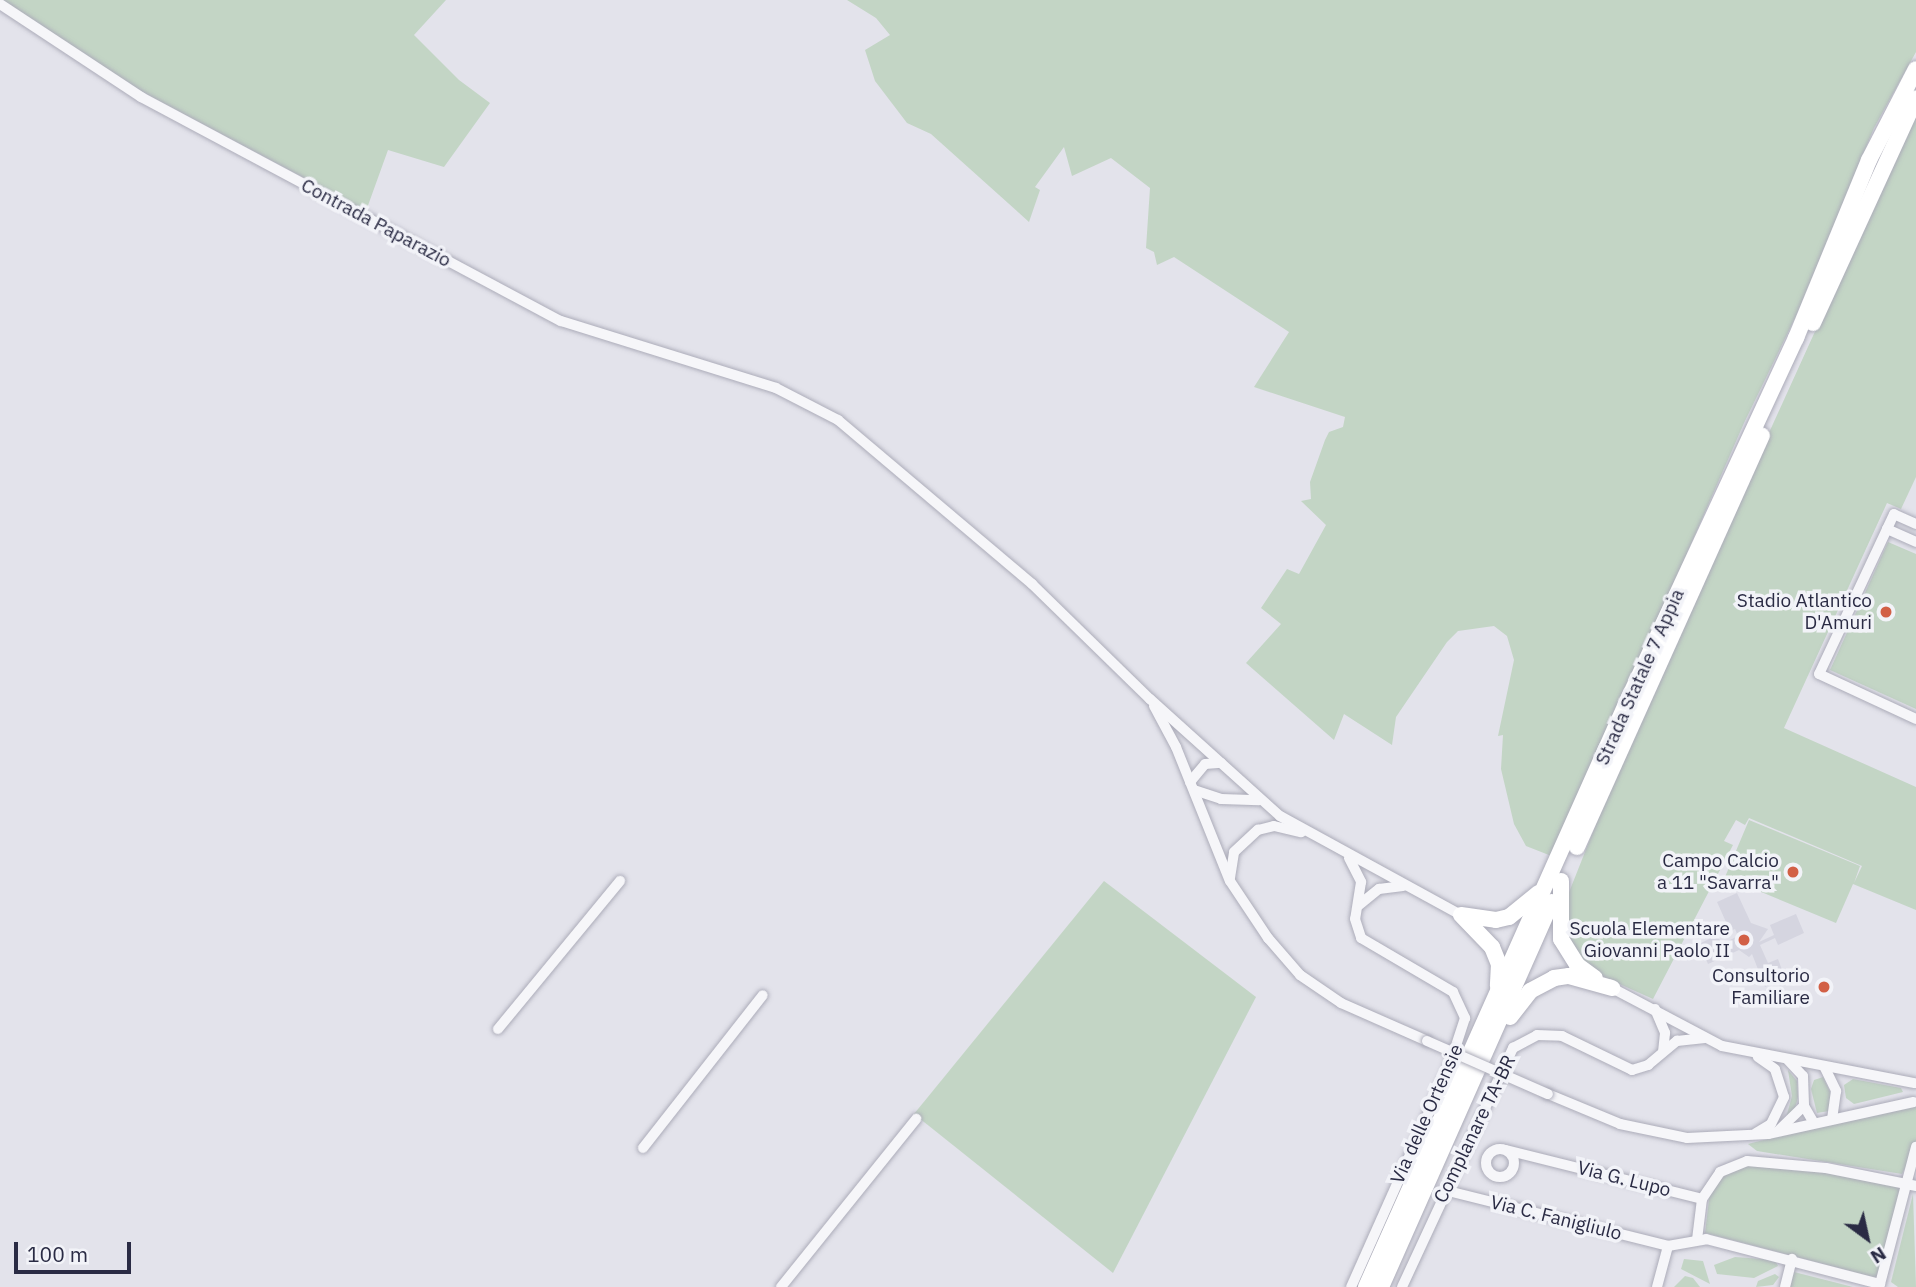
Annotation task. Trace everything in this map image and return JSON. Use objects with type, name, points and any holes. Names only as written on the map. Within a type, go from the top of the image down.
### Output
[{"type":"highway","name":"Strada Statale 7 Appia","points":[[1366,1287],[1564,849],[1626,704],[1796,338],[1869,160],[1916,69]]},
{"type":"highway","name":"Strada Statale 7 Appia","points":[[1381,1287],[1561,881],[1916,98]]},
{"type":"highway","points":[[1461,915],[1496,920],[1522,912],[1540,892],[1564,849]]},
{"type":"highway","points":[[1561,881],[1561,939],[1577,965],[1612,988]]},
{"type":"highway","points":[[1461,915],[1480,932],[1499,964],[1500,980],[1484,1025]]},
{"type":"highway","points":[[1486,1053],[1519,1003],[1540,984],[1569,976],[1612,988]]},
{"type":"street","name":"Contrada Paparazio","points":[[0,4],[141,97],[561,321],[776,388],[838,420],[923,488],[1032,584],[1150,699],[1264,802],[1307,833]]},
{"type":"street","points":[[1916,524],[1894,514],[1819,674],[1916,719]]},
{"type":"street","points":[[1888,529],[1916,541]]},
{"type":"street","points":[[1150,699],[1192,786],[1230,881],[1247,912],[1300,975],[1341,1003],[1548,1094],[1657,1134],[1740,1138],[1777,1133],[1915,1103],[1915,1083],[1754,1054],[1705,1038],[1612,988]]},
{"type":"street","points":[[1192,786],[1205,764],[1221,763]]},
{"type":"street","points":[[1192,786],[1221,799],[1247,797],[1264,802]]},
{"type":"street","points":[[1230,881],[1234,852],[1258,830],[1274,826],[1307,833],[1461,915]]},
{"type":"street","points":[[1347,855],[1364,894]]},
{"type":"street","points":[[1364,894],[1378,871]]},
{"type":"street","points":[[498,1029],[620,881]]},
{"type":"street","points":[[1364,894],[1379,889],[1406,886]]},
{"type":"street","name":"Via delle Ortensie","points":[[1351,1287],[1465,1028],[1453,992],[1367,945],[1357,929],[1357,906],[1364,894]]},
{"type":"street","points":[[643,1148],[763,995]]},
{"type":"street","points":[[1655,1009],[1667,1044]]},
{"type":"street","points":[[1667,1044],[1679,1023]]},
{"type":"street","name":"Complanare TA-BR","points":[[1403,1285],[1505,1058],[1523,1041],[1537,1035],[1562,1036],[1620,1068],[1632,1070],[1648,1065],[1667,1044]]},
{"type":"street","points":[[1667,1044],[1705,1038]]},
{"type":"street","points":[[1740,1138],[1771,1124],[1784,1097],[1775,1069],[1754,1054]]},
{"type":"street","points":[[1788,1060],[1805,1082],[1804,1106],[1814,1123]]},
{"type":"street","points":[[1805,1082],[1824,1066]]},
{"type":"street","points":[[1824,1066],[1836,1091],[1832,1119]]},
{"type":"street","points":[[1777,1133],[1804,1106]]},
{"type":"street","points":[[781,1287],[916,1119]]},
{"type":"street","points":[[1657,1287],[1668,1246],[1697,1240],[1792,1259],[1881,1286],[1904,1183],[1916,1147]]},
{"type":"street","name":"Via G. Lupo","points":[[1506,1150],[1702,1199]]},
{"type":"street","points":[[1697,1240],[1702,1199],[1720,1172],[1747,1160],[1826,1168],[1916,1186]]},
{"type":"street","name":"Via C. Fanigliulo","points":[[1444,1190],[1668,1246]]},
{"type":"street","points":[[1785,1287],[1792,1259]]},
{"type":"street","points":[[1403,1285],[1416,1287]]},
{"type":"shaded area","name":"Scuola Elementare Giovanni Paolo II","points":[[1737,893],[1751,923],[1768,929],[1759,942],[1774,935],[1770,925],[1796,914],[1804,933],[1778,945],[1775,938],[1760,945],[1768,963],[1778,959],[1785,978],[1765,987],[1752,954],[1749,957],[1739,950],[1708,964],[1699,944],[1717,935],[1722,944],[1738,936],[1735,929],[1730,931],[1717,902]]},
{"type":"green space","points":[[0,0],[446,0],[414,35],[459,80],[490,103],[444,167],[388,150],[366,211],[92,65]]},
{"type":"green space","points":[[847,0],[1916,0],[1916,52],[1874,128],[1796,316],[1744,423],[1554,857],[1526,846],[1514,824],[1501,769],[1503,735],[1498,736],[1514,660],[1507,636],[1494,626],[1458,631],[1447,642],[1396,717],[1392,745],[1344,714],[1334,740],[1246,663],[1281,624],[1261,608],[1287,569],[1299,574],[1326,525],[1301,501],[1311,499],[1310,482],[1325,440],[1329,432],[1343,427],[1345,417],[1254,387],[1289,332],[1174,257],[1157,265],[1154,252],[1146,248],[1150,188],[1111,158],[1072,176],[1064,147],[1035,187],[1040,190],[1029,222],[931,134],[907,123],[875,81],[865,50],[890,35],[876,18]]},
{"type":"green space","points":[[1916,109],[1916,477],[1901,509],[1887,503],[1784,728],[1916,787],[1916,910],[1853,884],[1836,923],[1725,877],[1749,820],[1860,866],[1854,883],[1862,866],[1749,818],[1745,825],[1736,820],[1724,841],[1733,845],[1653,999],[1586,969],[1565,941],[1562,910],[1629,741]]},
{"type":"green space","name":"Stadio Atlantico D'Amuri","points":[[1888,542],[1916,554],[1916,709],[1830,670]]},
{"type":"green space","points":[[1104,881],[1256,997],[1113,1273],[914,1114]]},
{"type":"green space","points":[[1788,1070],[1797,1081],[1798,1097],[1794,1112],[1786,1118],[1792,1096]]},
{"type":"green space","points":[[1823,1077],[1833,1098],[1829,1111],[1817,1113],[1811,1089],[1814,1080]]},
{"type":"green space","points":[[1853,1079],[1901,1088],[1903,1092],[1854,1104],[1846,1098],[1844,1085]]},
{"type":"green space","points":[[1899,1105],[1916,1105],[1916,1147],[1902,1174],[1757,1151],[1748,1144]]},
{"type":"green space","points":[[1747,1161],[1904,1183],[1881,1279],[1705,1233],[1711,1183]]},
{"type":"green space","points":[[1913,1194],[1916,1287],[1898,1287],[1891,1282]]},
{"type":"green space","points":[[1735,1257],[1775,1260],[1778,1266],[1754,1278],[1717,1274],[1714,1265]]},
{"type":"green space","points":[[1684,1259],[1703,1261],[1710,1284],[1681,1269]]},
{"type":"green space","points":[[1794,1272],[1853,1287],[1790,1287]]},
{"type":"green space","points":[[1775,1274],[1779,1277],[1773,1285],[1756,1287],[1758,1281]]},
{"type":"green space","points":[[1685,1276],[1693,1278],[1700,1287],[1674,1287]]},
{"type":"place","name":"Stadio Atlantico D'Amuri","points":[[1886,612]]},
{"type":"place","name":"Campo Calcio a 11 \"Savarra\"","points":[[1793,872]]},
{"type":"place","name":"Scuola Elementare Giovanni Paolo II","points":[[1744,940]]},
{"type":"place","name":"Consultorio Familiare","points":[[1824,987]]}]
